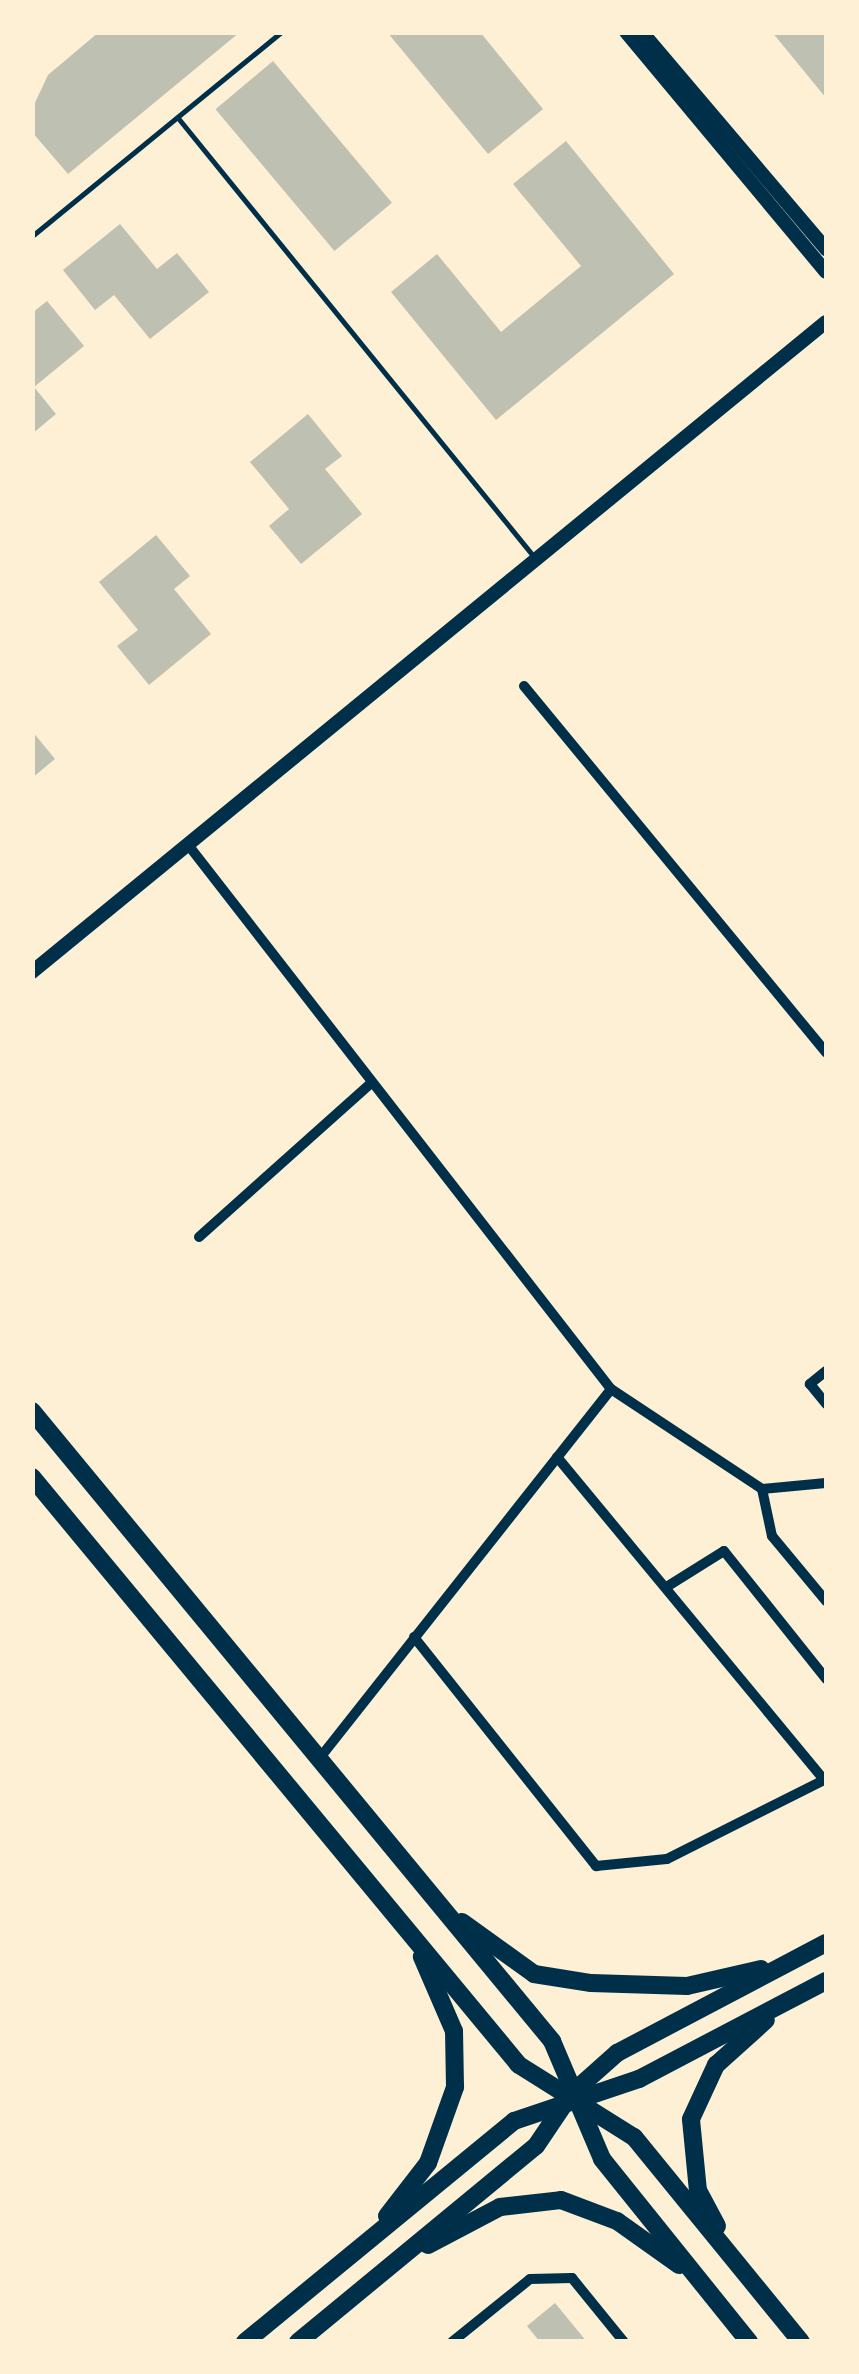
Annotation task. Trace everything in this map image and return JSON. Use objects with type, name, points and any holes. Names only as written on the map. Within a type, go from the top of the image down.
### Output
[{"type":"main road","points":[[32,1412],[552,2041],[571,2094],[602,2160],[749,2342]]},
{"type":"main road","points":[[32,1477],[519,2065],[571,2094],[634,2137],[801,2342]]},
{"type":"main road","points":[[441,1907],[534,1974],[591,1983],[687,1986],[786,1964]]},
{"type":"main road","points":[[368,2240],[428,2162],[455,2087],[454,2031],[414,1938]]},
{"type":"main road","points":[[298,2342],[536,2146],[571,2094],[617,2053],[826,1944]]},
{"type":"main road","points":[[245,2342],[514,2121],[571,2094],[638,2078],[826,1981]]},
{"type":"main road","points":[[736,2262],[698,2191],[690,2119],[716,2065],[789,2000]]},
{"type":"main road","points":[[396,2261],[500,2207],[561,2200],[617,2221],[696,2276]]},
{"type":"street","points":[[626,32],[826,272]]},
{"type":"street","points":[[642,32],[826,249]]},
{"type":"street","points":[[32,972],[826,322]]},
{"type":"street","points":[[524,686],[826,1053]]},
{"type":"street","points":[[189,846],[611,1388],[762,1489],[826,1483]]},
{"type":"street","points":[[198,1237],[370,1083]]},
{"type":"street","points":[[826,1371],[810,1384],[826,1404]]},
{"type":"street","points":[[318,1760],[611,1388]]},
{"type":"street","points":[[414,1637],[596,1866],[667,1859],[825,1780],[668,1586],[557,1457]]},
{"type":"street","points":[[762,1489],[772,1536],[826,1601]]},
{"type":"street","points":[[668,1586],[724,1551],[826,1678]]},
{"type":"street","points":[[452,2342],[530,2279],[572,2278],[624,2342]]},
{"type":"lane","points":[[32,236],[281,32]]},
{"type":"lane","points":[[178,118],[537,560]]},
{"type":"building","points":[[99,32],[240,32],[68,174],[32,132],[32,109],[48,75]]},
{"type":"building","points":[[387,32],[480,32],[543,109],[488,154]]},
{"type":"building","points":[[772,32],[826,32],[826,98]]},
{"type":"building","points":[[273,61],[392,203],[334,251],[216,109]]},
{"type":"building","points":[[566,141],[674,274],[496,420],[391,292],[437,254],[501,332],[581,266],[513,184]]},
{"type":"building","points":[[120,224],[157,269],[177,253],[209,292],[150,339],[114,295],[95,310],[63,270]]},
{"type":"building","points":[[47,301],[84,346],[34,387],[56,414],[32,434],[32,313]]},
{"type":"building","points":[[308,414],[342,456],[325,469],[362,514],[301,564],[269,526],[289,509],[250,462]]},
{"type":"building","points":[[156,535],[190,576],[174,589],[211,634],[149,685],[117,646],[138,630],[99,582]]},
{"type":"building","points":[[32,731],[55,759],[32,778]]},
{"type":"building","points":[[555,2303],[587,2342],[540,2342],[527,2326]]}]
